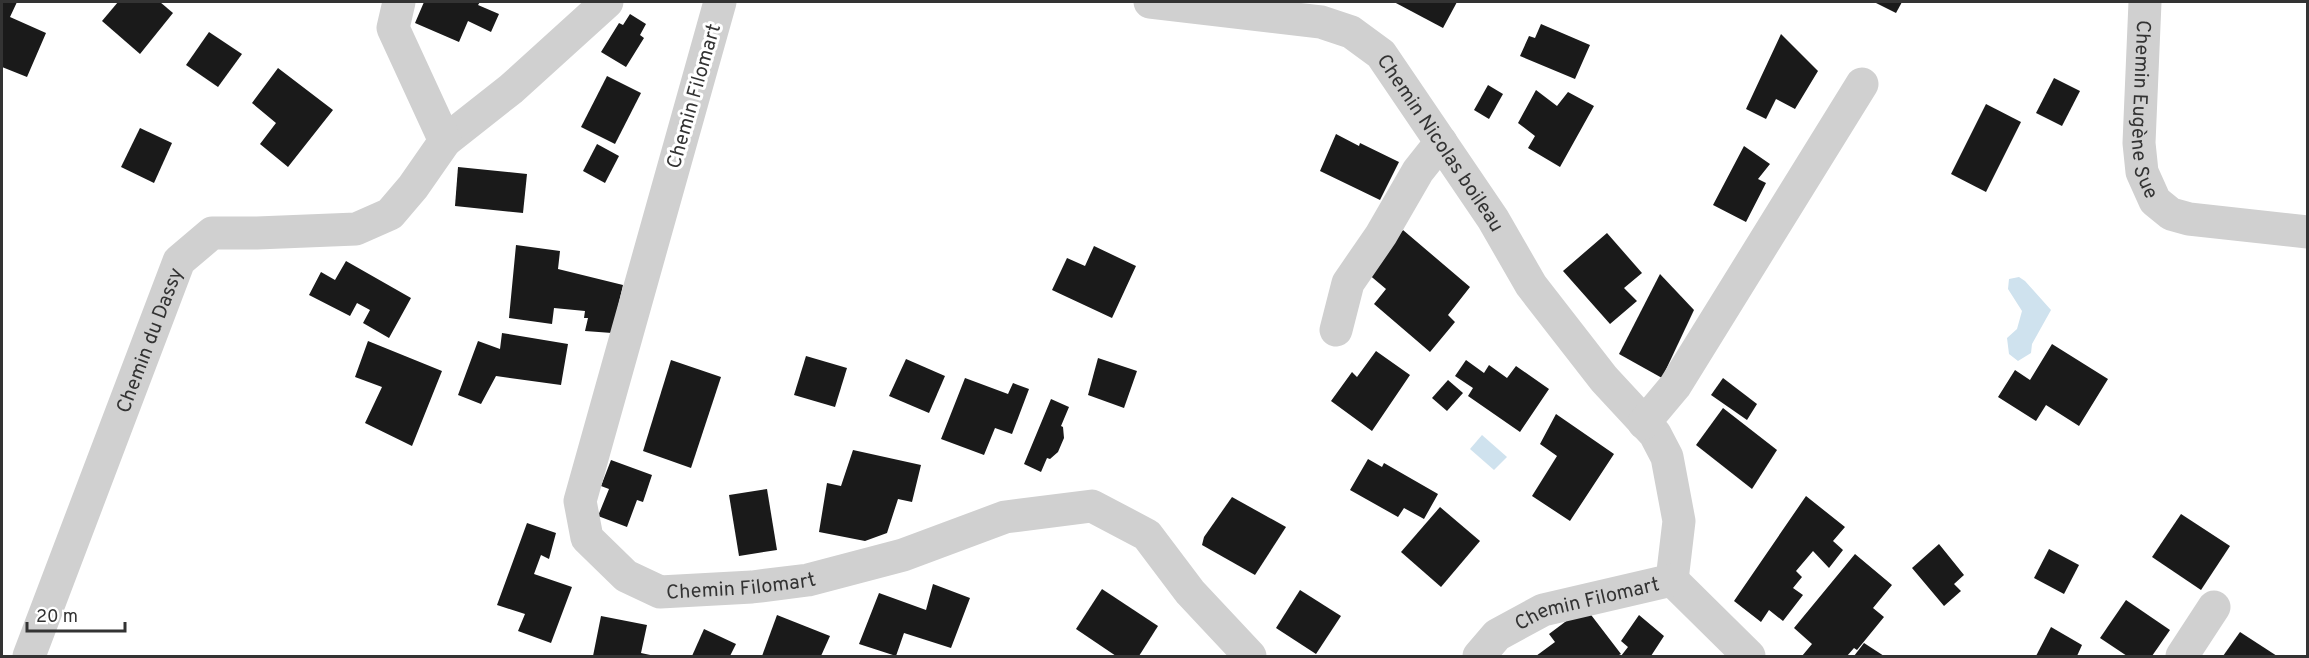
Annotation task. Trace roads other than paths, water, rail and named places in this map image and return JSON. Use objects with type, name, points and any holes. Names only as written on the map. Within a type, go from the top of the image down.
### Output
[{"type":"street","points":[[390,10],[445,141],[511,89],[607,2]]},
{"type":"street","name":"Chemin Filomart","points":[[720,2],[580,501],[587,538],[626,576],[660,592],[712,590],[808,580],[903,555],[1005,517],[1092,506],[1147,535],[1190,592],[1250,657]]},
{"type":"street","name":"Chemin Nicolas boileau","points":[[1150,2],[1321,22],[1351,32],[1381,54],[1493,219],[1531,285],[1604,379],[1655,434],[1666,457],[1678,521],[1672,580]]},
{"type":"street","name":"Chemin Eugène Sue","points":[[2145,2],[2139,143],[2142,172],[2155,201],[2171,214],[2189,219],[2307,232]]},
{"type":"street","points":[[1644,423],[1675,387],[1862,84]]},
{"type":"street","name":"Chemin du Dassy","points":[[29,657],[179,261],[212,232],[257,233],[356,229],[390,214],[413,187],[445,141]]},
{"type":"street","points":[[1336,330],[1348,283],[1381,235],[1418,171],[1441,142]]},
{"type":"street","name":"Chemin Filomart","points":[[1479,657],[1497,635],[1543,610],[1672,580],[1749,657]]},
{"type":"street","points":[[2182,657],[2214,607]]},
{"type":"water","points":[[2019,277],[2051,310],[2032,344],[2031,353],[2018,361],[2009,354],[2007,338],[2017,329],[2022,311],[2008,289],[2009,279]]},
{"type":"water","points":[[1482,435],[1507,457],[1494,470],[1470,449]]}]
